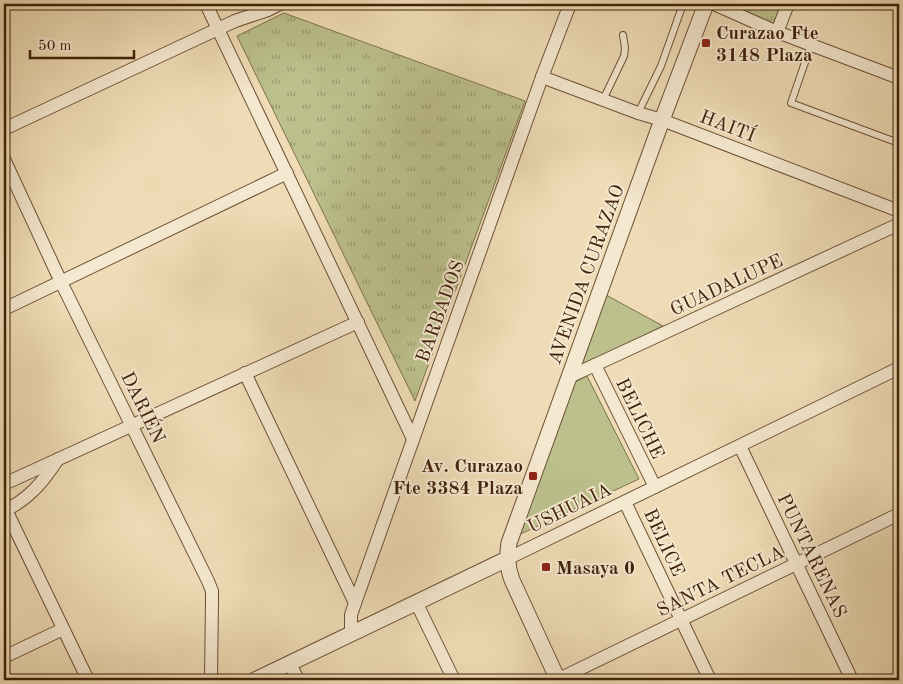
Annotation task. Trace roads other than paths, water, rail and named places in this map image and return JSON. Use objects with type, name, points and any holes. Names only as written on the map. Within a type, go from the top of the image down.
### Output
[{"type":"street","points":[[206,4],[413,439]]},
{"type":"street","points":[[4,129],[235,21],[266,7],[280,4]]},
{"type":"street","name":"BARBADOS","points":[[350,633],[351,615],[355,603],[570,4]]},
{"type":"street","name":"AVENIDA CURAZAO","points":[[507,559],[509,543],[662,120],[706,4]]},
{"type":"street","points":[[714,4],[777,32],[899,78]]},
{"type":"street","points":[[777,32],[788,4]]},
{"type":"street","name":"HAITÍ","points":[[542,78],[662,120],[899,210]]},
{"type":"street","name":"DARIÉN","points":[[4,159],[61,282],[212,591],[211,680]]},
{"type":"street","points":[[4,309],[287,173]]},
{"type":"street","name":"GUADALUPE","points":[[569,377],[899,224]]},
{"type":"street","points":[[4,484],[358,322]]},
{"type":"street","name":"BELICHE","points":[[594,365],[655,487]]},
{"type":"street","name":"USHUAIA","points":[[255,680],[899,368]]},
{"type":"street","points":[[245,373],[355,603]]},
{"type":"street","name":"PUNTARENAS","points":[[740,446],[852,680]]},
{"type":"street","points":[[58,459],[45,479],[27,496],[5,510],[88,680]]},
{"type":"street","name":"BELICE","points":[[625,502],[710,680]]},
{"type":"street","name":"SANTA TECLA","points":[[558,680],[899,514]]},
{"type":"street","points":[[507,559],[508,570],[512,580],[558,680]]},
{"type":"street","points":[[416,602],[454,680]]},
{"type":"street","points":[[4,657],[63,629]]},
{"type":"street","points":[[290,664],[298,680]]},
{"type":"lane","points":[[638,113],[661,66],[683,4]]},
{"type":"lane","points":[[603,100],[624,56],[623,35]]},
{"type":"lane","points":[[811,45],[791,103],[899,142]]},
{"type":"place","name":"Curazao Fte 3148 Plaza","points":[[706,43]]},
{"type":"place","name":"Av. Curazao Fte 3384 Plaza","points":[[533,476]]},
{"type":"place","name":"Masaya 0","points":[[546,567]]}]
